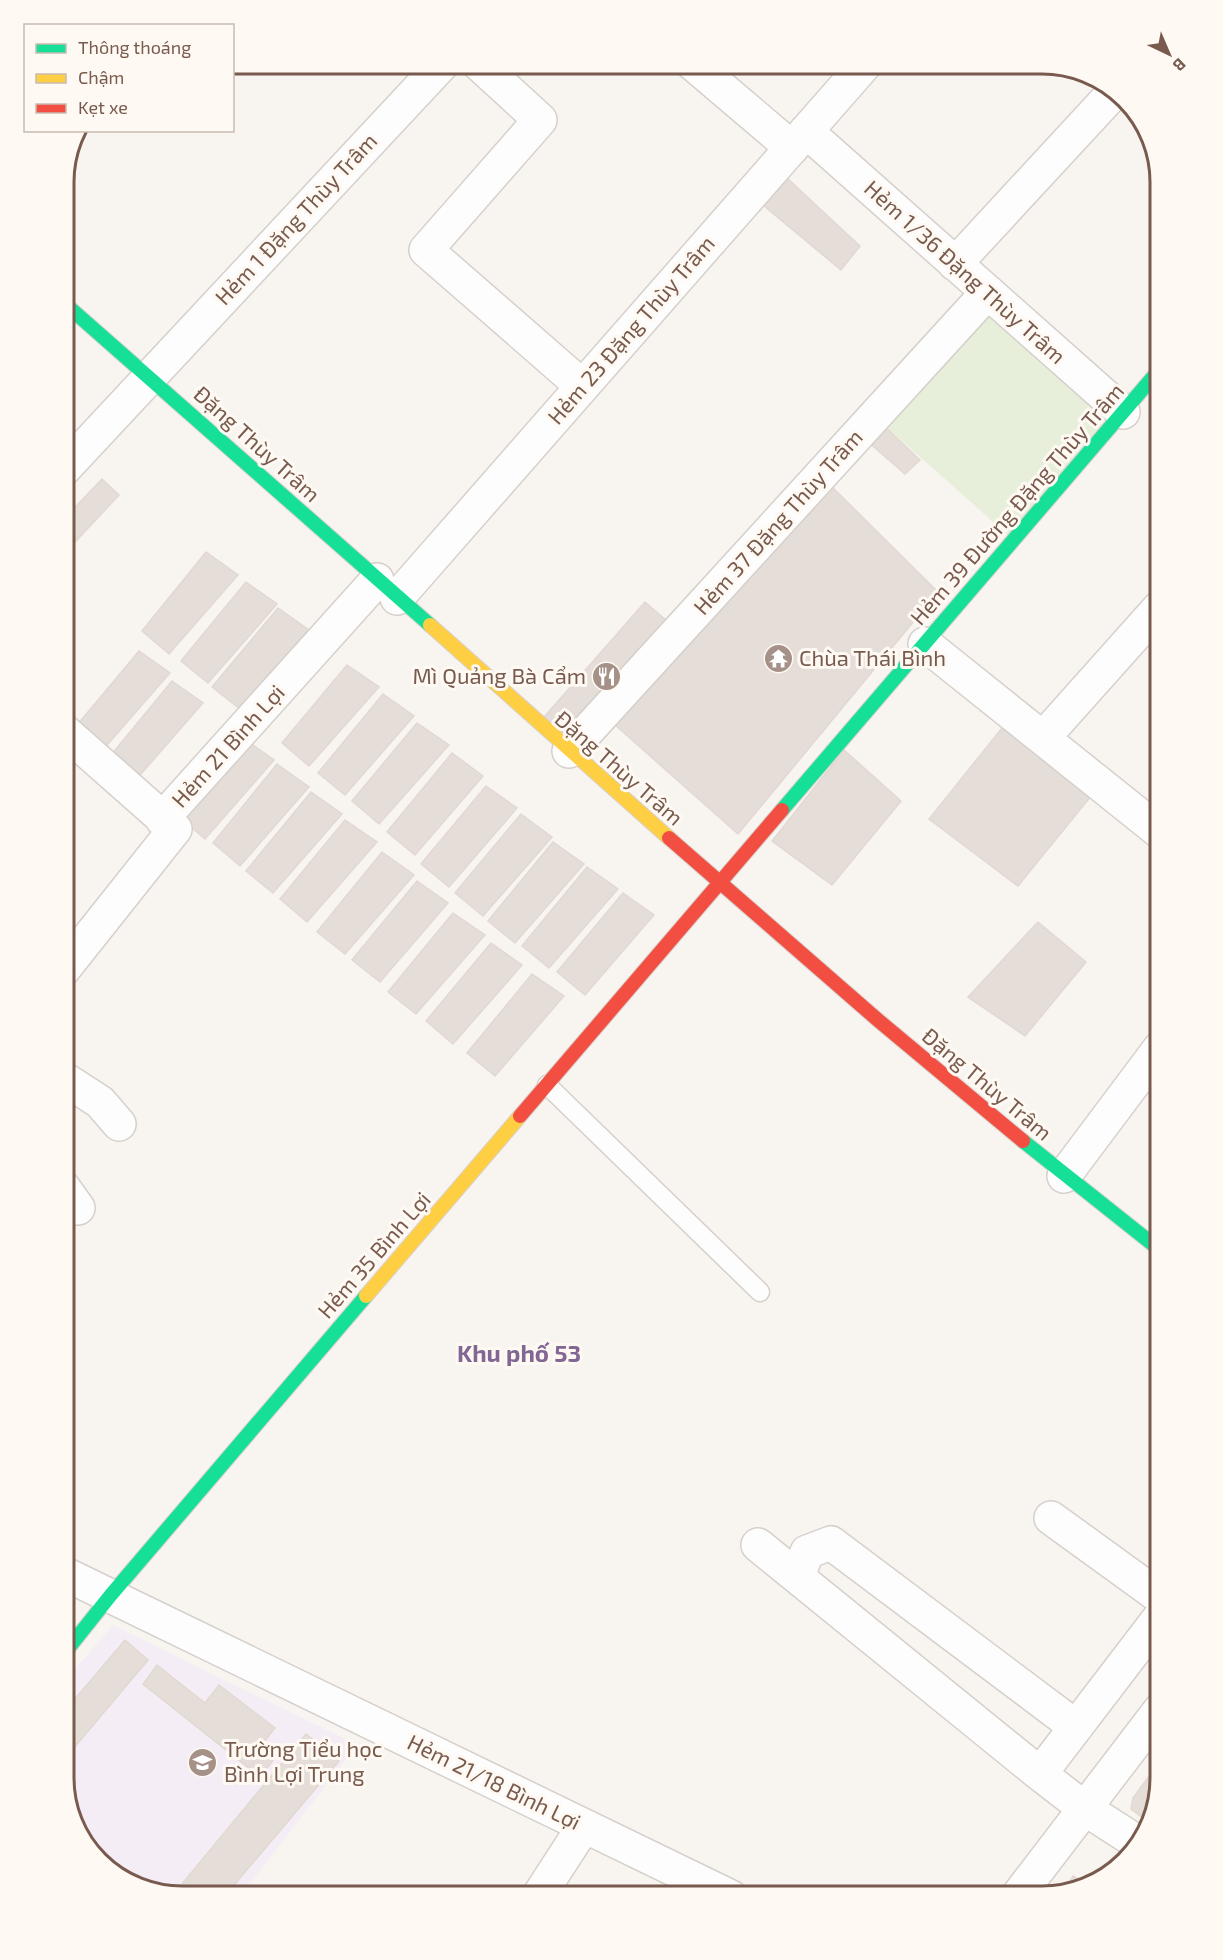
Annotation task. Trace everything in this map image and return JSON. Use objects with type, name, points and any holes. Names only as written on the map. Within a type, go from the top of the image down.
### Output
[{"type":"street","name":"Hẻm 1 Đặng Thùy Trâm","points":[[74,458],[433,74]]},
{"type":"street","points":[[489,74],[540,120],[426,250],[582,386]]},
{"type":"street","name":"Hẻm 1/36 Đặng Thùy Trâm","points":[[707,74],[799,140],[955,264],[1123,412]]},
{"type":"street","name":"Hẻm 23 Đặng Thùy Trâm","points":[[387,589],[582,386],[856,74]]},
{"type":"street","points":[[955,264],[1109,97]]},
{"type":"street","name":"Hẻm 37 Đặng Thùy Trâm","points":[[568,751],[987,292]]},
{"type":"street","name":"Đặng Thùy Trâm","points":[[74,311],[719,885],[1064,1176],[1150,1242]]},
{"type":"street","name":"Hẻm 39 Đường Đặng Thùy Trâm","points":[[719,885],[1150,381]]},
{"type":"street","name":"Hẻm 21 Bình Lợi","points":[[74,956],[175,829],[162,819],[387,589]]},
{"type":"street","points":[[1043,738],[1150,619]]},
{"type":"street","points":[[925,644],[1150,824]]},
{"type":"street","points":[[74,740],[162,819]]},
{"type":"street","name":"Hẻm 35 Bình Lợi","points":[[74,1640],[719,885]]},
{"type":"street","points":[[1064,1176],[1150,1061]]},
{"type":"street","points":[[74,1085],[100,1102],[119,1124]]},
{"type":"street","points":[[1051,1518],[1150,1590]]},
{"type":"street","points":[[798,1577],[807,1552],[831,1543],[1076,1727]]},
{"type":"street","points":[[758,1545],[1040,1774],[1084,1808],[1131,1838]]},
{"type":"street","name":"Hẻm 21/18 Bình Lợi","points":[[74,1578],[708,1886]]},
{"type":"street","points":[[1040,1774],[1150,1630]]},
{"type":"street","points":[[1025,1886],[1150,1723]]},
{"type":"street","points":[[545,1886],[584,1826]]},
{"type":"lane","points":[[547,1085],[760,1292]]},
{"type":"shaded area","name":"Trường Tiểu học Bình Lợi Trung","points":[[113,1625],[357,1745],[248,1886],[174,1886],[147,1881],[121,1868],[100,1850],[79,1813],[74,1786],[74,1670]]},
{"type":"green space","points":[[990,295],[1118,412],[1008,535],[874,416]]},
{"type":"building","points":[[787,178],[860,246],[841,270],[763,205]]},
{"type":"building","points":[[874,416],[920,460],[905,474],[860,435]]},
{"type":"building","points":[[102,479],[119,495],[74,543],[74,508]]},
{"type":"building","name":"Chùa Thái Bình","points":[[828,483],[938,592],[738,834],[614,724]]},
{"type":"building","points":[[206,552],[238,575],[169,654],[142,631]]},
{"type":"building","points":[[246,582],[277,604],[208,683],[181,661]]},
{"type":"building","name":"Mì Quảng Bà Cẩm","points":[[645,602],[674,627],[569,751],[538,724]]},
{"type":"building","points":[[278,608],[309,630],[240,709],[212,687]]},
{"type":"building","points":[[139,651],[170,673],[101,752],[74,729]]},
{"type":"building","points":[[347,665],[379,687],[309,766],[282,743]]},
{"type":"building","points":[[172,681],[203,703],[134,782],[107,760]]},
{"type":"building","points":[[383,694],[414,716],[345,795],[318,773]]},
{"type":"building","points":[[417,723],[449,745],[379,824],[352,801]]},
{"type":"building","points":[[1006,723],[1091,796],[1018,886],[929,819]]},
{"type":"building","points":[[243,738],[274,760],[205,839],[178,816]]},
{"type":"building","points":[[844,750],[901,801],[832,885],[772,841]]},
{"type":"building","points":[[452,753],[483,776],[415,855],[387,832]]},
{"type":"building","points":[[277,764],[309,787],[240,866],[213,843]]},
{"type":"building","points":[[486,786],[517,808],[449,887],[421,864]]},
{"type":"building","points":[[311,792],[342,814],[273,893],[246,871]]},
{"type":"building","points":[[521,814],[552,837],[483,916],[455,893]]},
{"type":"building","points":[[345,820],[377,842],[307,922],[280,899]]},
{"type":"building","points":[[553,842],[584,864],[515,943],[488,921]]},
{"type":"building","points":[[382,852],[414,875],[345,954],[317,932]]},
{"type":"building","points":[[587,867],[618,889],[549,968],[522,946]]},
{"type":"building","points":[[417,881],[448,903],[380,982],[352,960]]},
{"type":"building","points":[[623,893],[654,915],[585,995],[557,972]]},
{"type":"building","points":[[453,913],[485,935],[416,1014],[388,992]]},
{"type":"building","points":[[1038,922],[1086,962],[1025,1036],[968,997]]},
{"type":"building","points":[[491,943],[522,965],[453,1044],[426,1021]]},
{"type":"building","points":[[532,974],[564,996],[495,1076],[467,1053]]},
{"type":"building","points":[[125,1640],[148,1660],[74,1748],[74,1700]]},
{"type":"building","points":[[157,1665],[205,1703],[219,1685],[275,1728],[260,1747],[274,1759],[260,1777],[143,1684]]},
{"type":"building","points":[[306,1734],[339,1761],[233,1886],[180,1886]]},
{"type":"building","points":[[1150,1775],[1149,1793],[1142,1817],[1131,1809],[1133,1798]]},
{"type":"building","points":[[1073,1876],[1079,1880],[1076,1881],[1069,1883]]},
{"type":"traffic: fast","points":[[74,312],[430,625]]},
{"type":"traffic: fast","points":[[782,810],[1150,381]]},
{"type":"traffic: fast","points":[[1023,1141],[1150,1242]]},
{"type":"traffic: fast","points":[[74,1641],[366,1296]]},
{"type":"traffic: slow","points":[[430,625],[669,838]]},
{"type":"traffic: slow","points":[[366,1296],[520,1116]]},
{"type":"traffic: jam","points":[[520,1116],[782,810]]},
{"type":"traffic: jam","points":[[669,838],[879,1021],[1023,1141]]},
{"type":"place","name":"Chùa Thái Bình","points":[[778,658]]},
{"type":"place","name":"Mì Quảng Bà Cẩm","points":[[607,676]]},
{"type":"place","name":"Trường Tiểu học Bình Lợi Trung","points":[[203,1762]]},
{"type":"district","name":"Khu phố 53","points":[[519,1354]]}]
